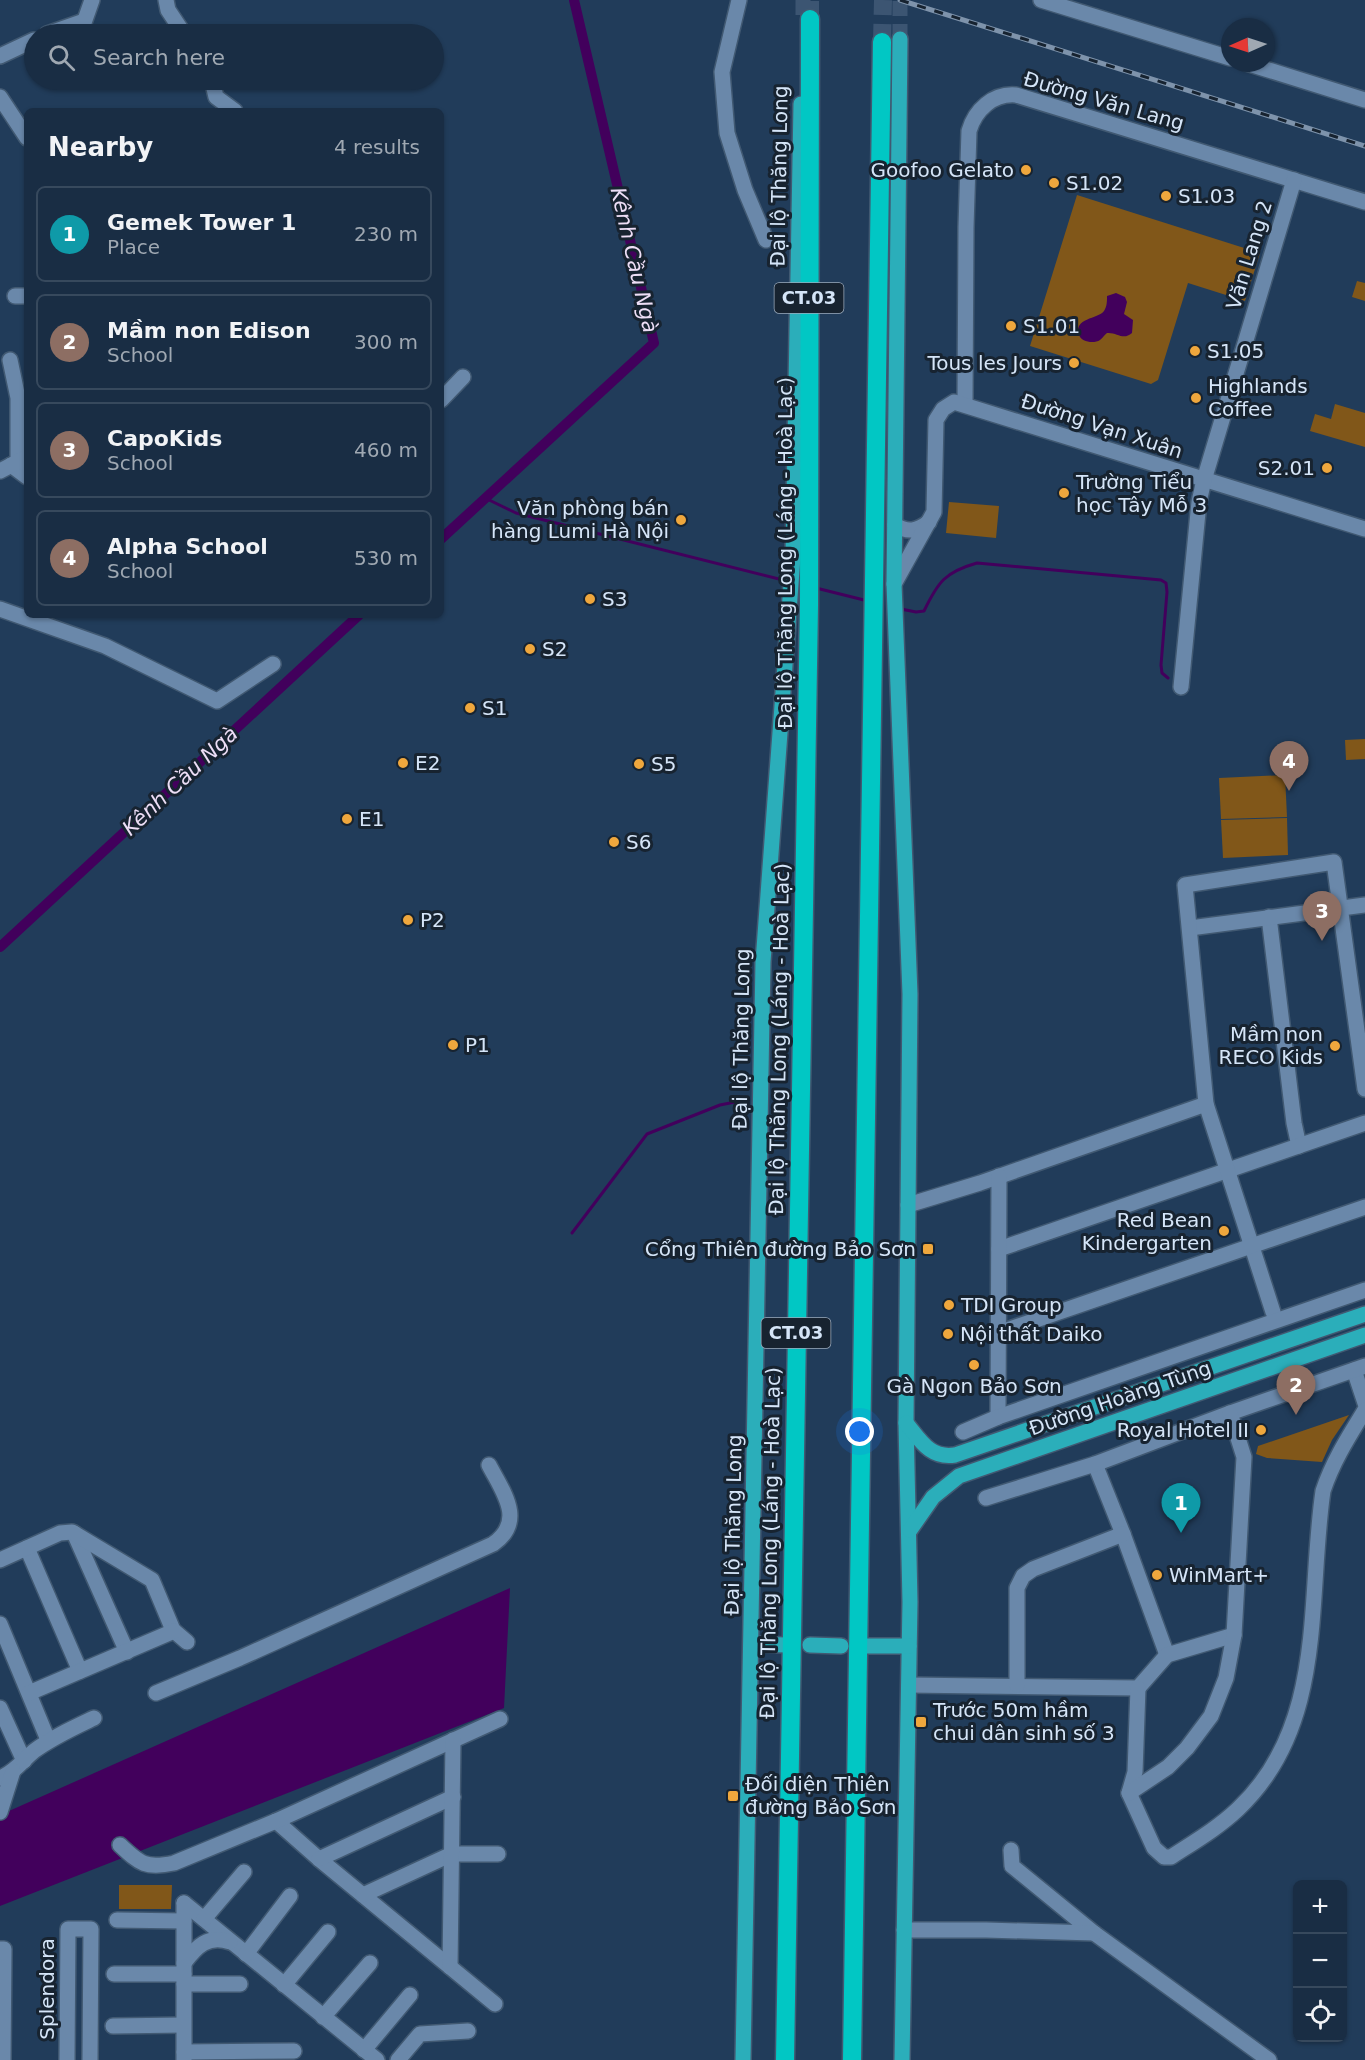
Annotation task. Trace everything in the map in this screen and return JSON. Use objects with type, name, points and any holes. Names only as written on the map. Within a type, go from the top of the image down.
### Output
[{"type":"highway","name":"Đại lộ Thăng Long (Láng - Hoà Lạc)","points":[[785,2060],[809,605],[806,19]]},
{"type":"highway","points":[[852,2060],[873,595],[891,41]]},
{"type":"main road","name":"Đại lộ Thăng Long","points":[[743,2060],[763,955],[793,557],[806,19]]},
{"type":"main road","points":[[891,41],[894,586],[910,994],[906,1423],[910,1530],[909,1685],[902,2060]]},
{"type":"main road","name":"Đường Hoàng Tùng","points":[[906,1423],[932,1452],[948,1456],[956,1455],[1365,1314]]},
{"type":"main road","name":"Đường Hoàng Tùng","points":[[910,1530],[933,1497],[959,1476],[1365,1335]]},
{"type":"main road","points":[[752,1644],[786,1645]]},
{"type":"main road","points":[[810,1645],[841,1646]]},
{"type":"main road","points":[[860,1646],[909,1646]]},
{"type":"street","points":[[83,24],[92,0]]},
{"type":"street","points":[[166,0],[168,10],[177,24]]},
{"type":"street","points":[[739,0],[722,72],[727,133],[745,190],[766,240]]},
{"type":"street","points":[[1041,0],[1221,55]]},
{"type":"street","points":[[0,57],[24,44]]},
{"type":"street","points":[[1275,72],[1365,100]]},
{"type":"street","points":[[214,90],[216,96],[231,108]]},
{"type":"street","name":"Đường Văn Lang","points":[[965,404],[968,143],[972,120],[984,105],[998,97],[1016,95],[1365,202]]},
{"type":"street","points":[[0,97],[24,133]]},
{"type":"street","name":"Văn Lang 2","points":[[1181,687],[1203,480],[1294,180]]},
{"type":"street","points":[[10,360],[18,398],[14,464]]},
{"type":"street","points":[[444,397],[463,377]]},
{"type":"street","points":[[894,586],[934,512],[936,420],[938,415],[954,402],[965,404]]},
{"type":"street","name":"Đường Vạn Xuân","points":[[965,404],[1365,529]]},
{"type":"street","points":[[894,525],[911,531],[929,522]]},
{"type":"street","points":[[0,609],[105,646],[217,701],[273,664]]},
{"type":"street","points":[[1273,1312],[1206,1104],[1185,885],[1334,862],[1340,907],[1358,983],[1365,1089]]},
{"type":"street","points":[[1190,928],[1365,905]]},
{"type":"street","points":[[1269,917],[1299,1146]]},
{"type":"street","points":[[908,1204],[999,1176],[1206,1104]]},
{"type":"street","points":[[999,1249],[1365,1123]]},
{"type":"street","points":[[998,1418],[999,1176]]},
{"type":"street","points":[[998,1333],[1365,1207]]},
{"type":"street","points":[[963,1432],[1365,1290]]},
{"type":"street","points":[[986,1498],[1095,1464],[1230,1413],[1360,1368],[1365,1403]]},
{"type":"street","points":[[1234,1635],[1167,1655],[1138,1688],[1136,1772],[1129,1793],[1154,1848],[1164,1857],[1171,1857],[1222,1823],[1240,1807],[1266,1774],[1289,1734],[1301,1697],[1311,1645],[1323,1491],[1338,1455],[1365,1410]]},
{"type":"street","points":[[1129,1793],[1179,1757],[1207,1723],[1226,1678],[1234,1635],[1244,1457],[1230,1413]]},
{"type":"street","points":[[1095,1464],[1124,1534],[1167,1655]]},
{"type":"street","points":[[156,1693],[240,1658],[493,1544],[503,1537],[510,1524],[508,1503],[489,1465]]},
{"type":"street","points":[[0,1560],[60,1533],[70,1531],[152,1580],[174,1631],[187,1642]]},
{"type":"street","points":[[74,1533],[127,1652]]},
{"type":"street","points":[[1017,1685],[1017,1588],[1023,1576],[1033,1569],[1124,1534]]},
{"type":"street","points":[[27,1548],[80,1671]]},
{"type":"street","points":[[0,1624],[46,1735]]},
{"type":"street","points":[[29,1693],[174,1631]]},
{"type":"street","points":[[909,1685],[1138,1688]]},
{"type":"street","points":[[0,1708],[12,1770],[0,1812]]},
{"type":"street","points":[[12,1770],[60,1733],[94,1718]]},
{"type":"street","points":[[120,1845],[136,1860],[150,1866],[174,1863],[276,1821],[500,1719]]},
{"type":"street","points":[[450,1967],[453,1740]]},
{"type":"street","points":[[319,1859],[453,1797]]},
{"type":"street","points":[[276,1821],[495,2004]]},
{"type":"street","points":[[1011,1850],[1012,1866],[1094,1933],[1269,2060]]},
{"type":"street","points":[[363,1895],[452,1854],[498,1854]]},
{"type":"street","points":[[204,1919],[244,1872]]},
{"type":"street","points":[[242,1950],[291,1896]]},
{"type":"street","points":[[294,2051],[184,2056],[184,1903],[377,2060]]},
{"type":"street","points":[[117,1920],[184,1921]]},
{"type":"street","name":"Splendora","points":[[68,2060],[68,1929],[91,1929],[90,2060]]},
{"type":"street","points":[[904,1930],[1094,1933]]},
{"type":"street","points":[[284,1985],[328,1932]]},
{"type":"street","points":[[184,1974],[198,1946],[207,1941],[218,1939],[228,1941],[242,1950]]},
{"type":"street","points":[[0,1948],[3,1949],[3,2060]]},
{"type":"street","points":[[323,2017],[370,1963]]},
{"type":"street","points":[[114,1974],[184,1974],[240,1984]]},
{"type":"street","points":[[364,2050],[410,1995]]},
{"type":"street","points":[[113,2026],[183,2025]]},
{"type":"street","points":[[398,2060],[420,2034],[468,2031]]},
{"type":"shaded area","points":[[1077,195],[1260,253],[1245,301],[1188,283],[1158,380],[1151,384],[1030,346]]},
{"type":"shaded area","points":[[1357,281],[1365,283],[1365,301],[1352,297]]},
{"type":"shaded area","points":[[1116,293],[1125,297],[1127,302],[1124,314],[1133,320],[1132,333],[1123,336],[1107,333],[1094,342],[1082,339],[1078,329],[1080,325],[1101,314],[1107,304],[1107,296]]},
{"type":"shaded area","points":[[1335,404],[1365,413],[1365,447],[1310,431],[1315,414],[1331,419]]},
{"type":"shaded area","points":[[949,502],[999,506],[996,538],[946,533]]},
{"type":"shaded area","points":[[1365,739],[1365,759],[1346,760],[1345,740]]},
{"type":"shaded area","points":[[1285,775],[1287,817],[1221,819],[1219,778]]},
{"type":"shaded area","points":[[1287,818],[1288,855],[1223,858],[1221,820]]},
{"type":"shaded area","points":[[1349,1415],[1332,1440],[1322,1462],[1267,1458],[1256,1454],[1258,1446]]},
{"type":"shaded area","points":[[510,1588],[504,1708],[0,1906],[0,1815]]},
{"type":"shaded area","points":[[119,1885],[172,1885],[171,1909],[119,1909]]},
{"type":"waterway","name":"Kênh Cầu Ngà","points":[[444,536],[654,343],[574,0]]},
{"type":"waterway","points":[[485,498],[516,513],[787,581]]},
{"type":"waterway","points":[[901,609],[924,611],[938,585],[950,574],[977,563],[1161,580],[1166,583],[1167,592],[1161,665],[1162,673],[1168,678]]},
{"type":"waterway","points":[[816,588],[868,601]]},
{"type":"waterway","name":"Kênh Cầu Ngà","points":[[0,947],[356,618]]},
{"type":"waterway","points":[[572,1233],[647,1134],[720,1105],[745,1100]]},
{"type":"tunnel","points":[[803,0],[803,20]]},
{"type":"tunnel","points":[[810,0],[810,19]]},
{"type":"tunnel","points":[[882,42],[883,0]]},
{"type":"tunnel","points":[[900,0],[900,39]]},
{"type":"railway","points":[[900,0],[1365,146]]},
{"type":"place","name":"Goofoo Gelato","points":[[1026,170]]},
{"type":"place","name":"S1.02","points":[[1054,183]]},
{"type":"place","name":"S1.03","points":[[1166,196]]},
{"type":"place","name":"S1.01","points":[[1011,326]]},
{"type":"place","name":"S1.05","points":[[1195,351]]},
{"type":"place","name":"Tous les Jours","points":[[1074,363]]},
{"type":"place","name":"Highlands Coffee","points":[[1196,398]]},
{"type":"place","name":"S2.01","points":[[1327,468]]},
{"type":"place","name":"Trường Tiểu học Tây Mỗ 3","points":[[1064,493]]},
{"type":"place","name":"Văn phòng bán hàng Lumi Hà Nội","points":[[681,520]]},
{"type":"place","name":"S3","points":[[590,599]]},
{"type":"place","name":"S2","points":[[530,649]]},
{"type":"place","name":"S1","points":[[470,708]]},
{"type":"place","name":"E2","points":[[403,763]]},
{"type":"place","name":"S5","points":[[639,764]]},
{"type":"place","name":"Alpha School","points":[[1289,791]]},
{"type":"place","name":"E1","points":[[347,819]]},
{"type":"place","name":"S6","points":[[614,842]]},
{"type":"place","name":"P2","points":[[408,920]]},
{"type":"place","name":"CapoKids","points":[[1322,941]]},
{"type":"place","name":"P1","points":[[453,1045]]},
{"type":"place","name":"Mầm non RECO Kids","points":[[1335,1046]]},
{"type":"place","name":"Red Bean Kindergarten","points":[[1224,1231]]},
{"type":"place","name":"Cổng Thiên đường Bảo Sơn","points":[[928,1249]]},
{"type":"place","name":"TDI Group","points":[[949,1305]]},
{"type":"place","name":"Nội thất Daiko","points":[[948,1334]]},
{"type":"place","name":"Gà Ngon Bảo Sơn","points":[[974,1365]]},
{"type":"place","name":"Mầm non Edison","points":[[1296,1415]]},
{"type":"place","name":"Royal Hotel II","points":[[1261,1430]]},
{"type":"place","name":"Gemek Tower 1","points":[[1181,1533]]},
{"type":"place","name":"WinMart+","points":[[1157,1575]]},
{"type":"place","name":"Trước 50m hầm chui dân sinh số 3","points":[[921,1722]]},
{"type":"place","name":"Đối diện Thiên đường Bảo Sơn","points":[[733,1796]]}]
